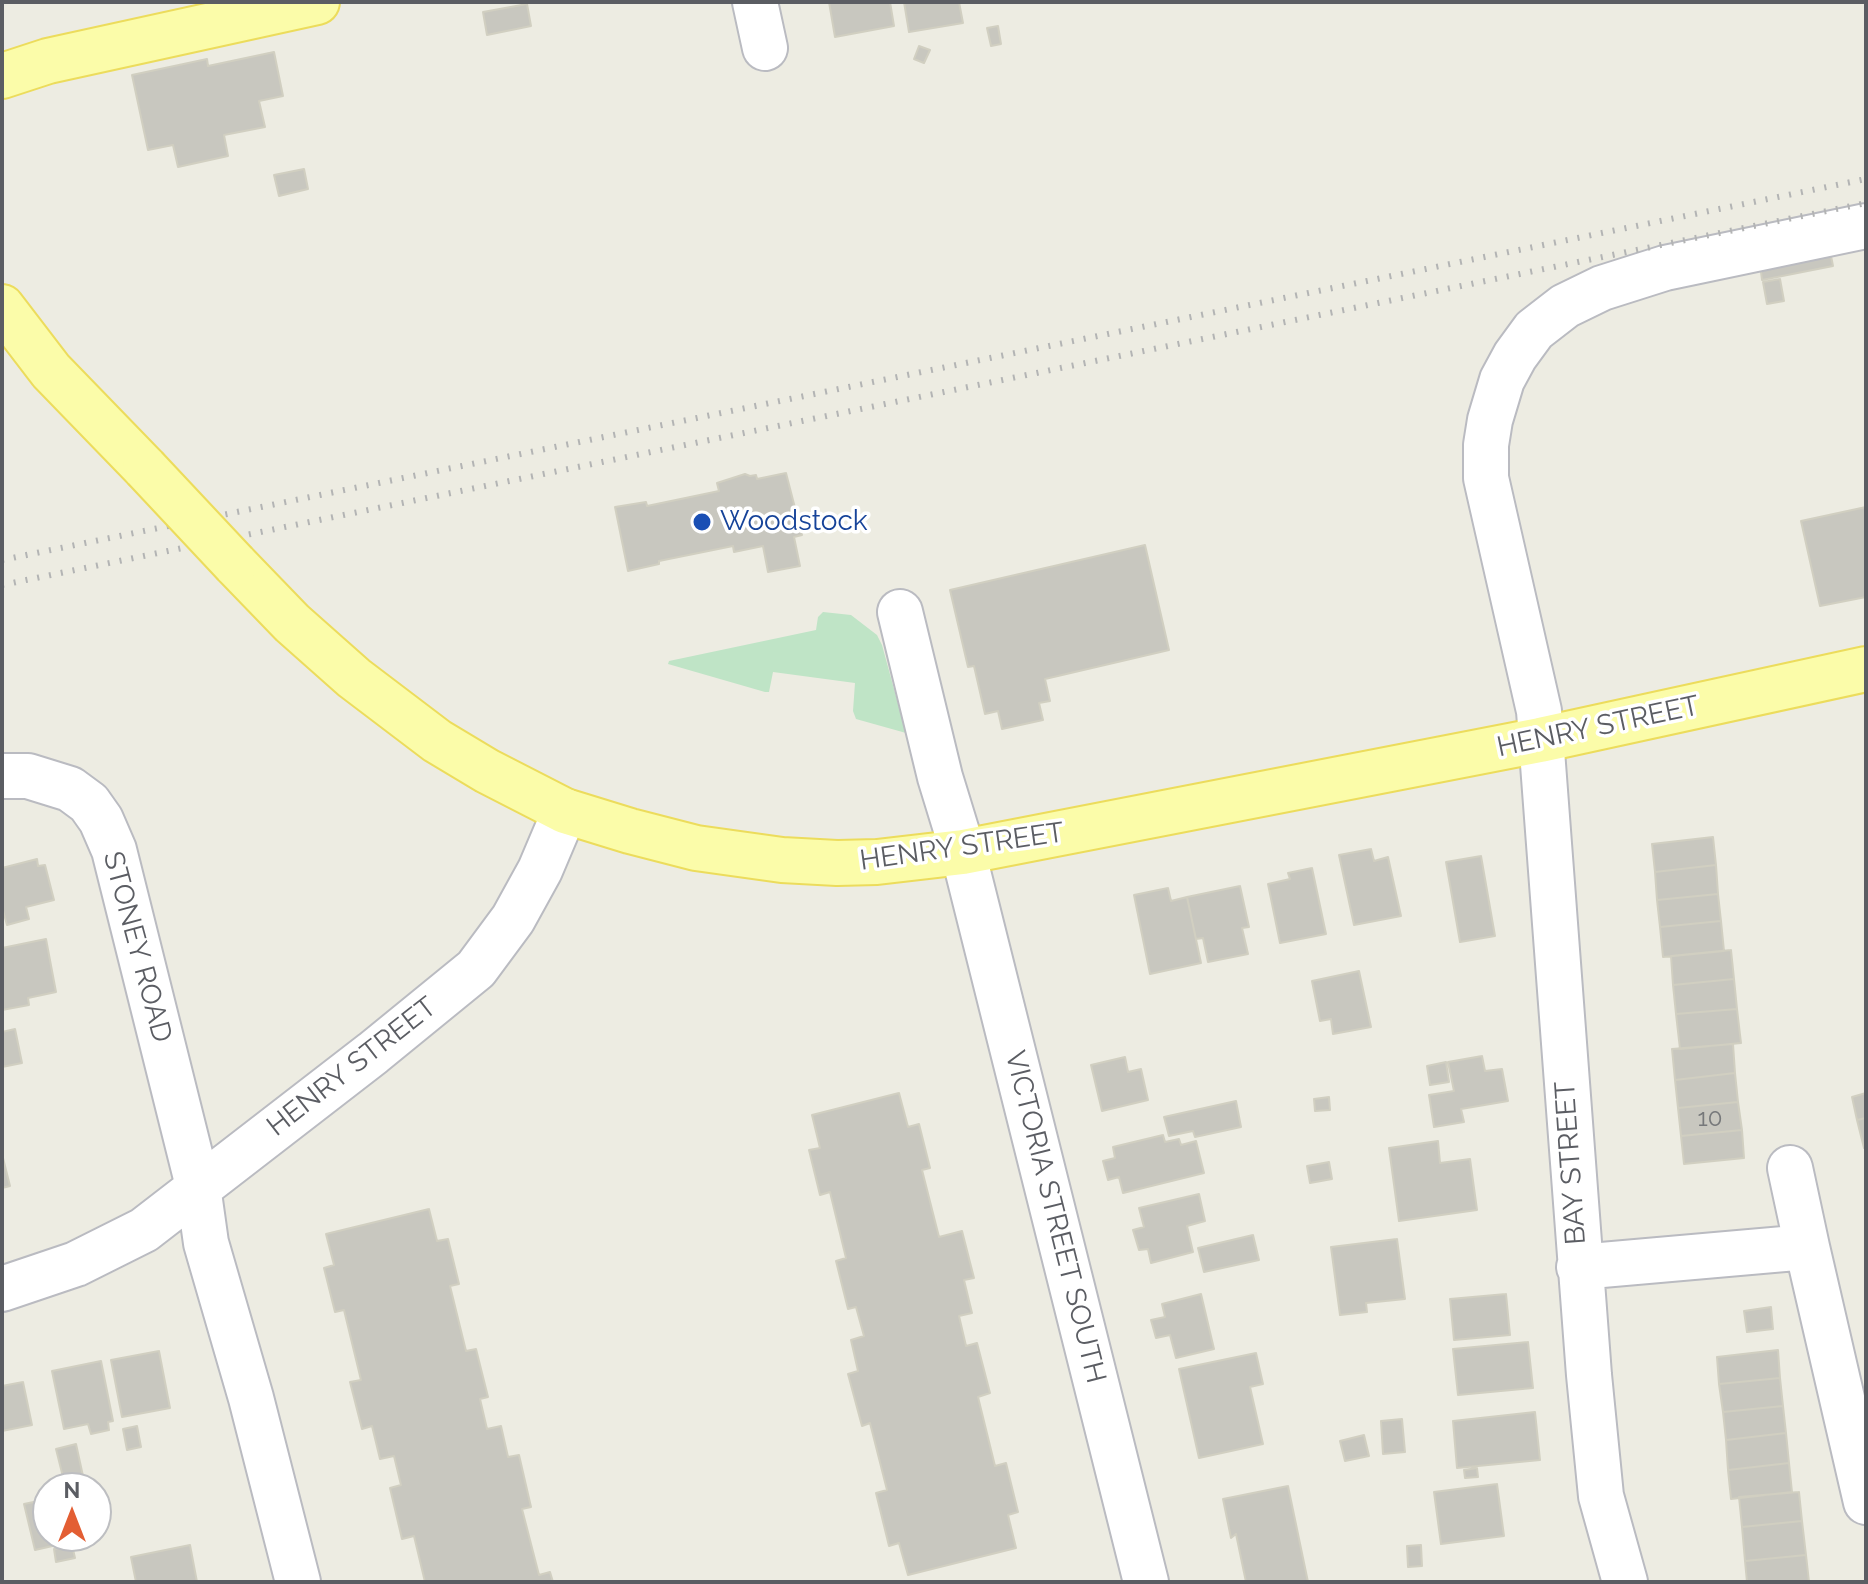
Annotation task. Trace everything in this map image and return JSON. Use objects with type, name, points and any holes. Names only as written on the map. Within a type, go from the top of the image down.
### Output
[{"type":"main road","points":[[2,76],[48,61],[317,2]]},
{"type":"main road","points":[[2,307],[51,371],[292,623],[392,708],[437,741],[565,811]]},
{"type":"main road","name":"HENRY STREET","points":[[565,811],[696,848],[782,860],[877,862],[963,852],[1540,740],[1866,669]]},
{"type":"street","points":[[755,2],[765,48]]},
{"type":"street","name":"BAY STREET","points":[[1625,1582],[1601,1496],[1579,1267],[1539,711],[1486,478],[1490,420],[1502,380],[1515,356],[1534,330],[1565,306],[1602,288],[1665,268],[1866,226]]},
{"type":"street","name":"VICTORIA STREET SOUTH","points":[[900,612],[1146,1582]]},
{"type":"street","name":"STONEY ROAD","points":[[2,776],[28,776],[70,789],[89,803],[101,820],[114,850],[198,1186],[206,1243],[251,1398],[298,1582]]},
{"type":"street","name":"HENRY STREET","points":[[2,1289],[107,1251],[144,1230],[476,969],[513,919],[540,870],[565,811]]},
{"type":"street","points":[[1790,1168],[1866,1502]]},
{"type":"street","points":[[1579,1267],[1807,1247]]},
{"type":"green space","points":[[823,612],[851,615],[877,635],[906,733],[856,719],[853,711],[855,683],[773,672],[769,692],[765,692],[668,664],[669,661],[816,630],[818,617]]},
{"type":"building","points":[[829,2],[890,2],[894,26],[835,37]]},
{"type":"building","points":[[904,2],[959,2],[963,23],[909,32]]},
{"type":"building","points":[[527,4],[531,26],[487,35],[483,12]]},
{"type":"building","points":[[998,26],[1001,44],[991,46],[987,28]]},
{"type":"building","points":[[919,46],[930,50],[924,63],[914,59]]},
{"type":"building","points":[[274,52],[283,96],[259,101],[265,127],[224,135],[228,156],[178,167],[173,145],[148,150],[132,75],[207,59],[208,66]]},
{"type":"building","points":[[304,169],[308,189],[279,196],[274,175]]},
{"type":"building","points":[[1830,251],[1833,266],[1762,280],[1760,264]]},
{"type":"building","points":[[1780,279],[1784,301],[1767,304],[1763,282]]},
{"type":"building","points":[[786,473],[802,535],[794,537],[800,566],[768,572],[763,546],[734,552],[733,546],[659,561],[659,564],[628,571],[615,507],[646,502],[647,506],[719,491],[717,483],[745,474],[756,475],[757,479]]},
{"type":"building","points":[[1866,507],[1866,597],[1820,606],[1801,521]]},
{"type":"building","points":[[1145,545],[1169,650],[1045,679],[1050,701],[1039,703],[1043,720],[1002,729],[998,711],[985,714],[974,666],[968,667],[950,590]]},
{"type":"building","points":[[1713,837],[1716,865],[1655,872],[1652,844]]},
{"type":"building","points":[[1371,849],[1374,861],[1388,857],[1401,916],[1354,925],[1339,855]]},
{"type":"building","points":[[1481,856],[1495,936],[1460,942],[1446,862]]},
{"type":"building","points":[[37,859],[38,866],[45,865],[54,900],[26,907],[29,919],[7,925],[2,907],[2,868]]},
{"type":"building","points":[[1716,865],[1718,894],[1657,900],[1655,872]]},
{"type":"building","points":[[1312,868],[1326,934],[1280,943],[1268,884],[1290,879],[1288,873]]},
{"type":"building","points":[[1240,886],[1249,927],[1242,928],[1248,954],[1208,962],[1203,938],[1196,939],[1187,897]]},
{"type":"building","points":[[1168,888],[1171,901],[1187,897],[1201,963],[1150,974],[1134,895]]},
{"type":"building","points":[[1718,894],[1721,921],[1660,927],[1657,900]]},
{"type":"building","points":[[1721,921],[1724,951],[1663,957],[1660,927]]},
{"type":"building","points":[[46,939],[56,992],[28,998],[29,1005],[2,1010],[2,948]]},
{"type":"building","points":[[1731,950],[1734,979],[1673,985],[1671,956]]},
{"type":"building","points":[[1359,971],[1371,1027],[1333,1034],[1331,1019],[1320,1021],[1312,981]]},
{"type":"building","points":[[1734,979],[1737,1009],[1676,1014],[1673,985]]},
{"type":"building","points":[[1737,1009],[1741,1043],[1680,1049],[1676,1014]]},
{"type":"building","points":[[15,1029],[22,1063],[2,1067],[2,1032]]},
{"type":"building","points":[[1733,1044],[1735,1073],[1675,1080],[1672,1049]]},
{"type":"building","points":[[1482,1056],[1485,1071],[1502,1069],[1508,1101],[1461,1109],[1464,1122],[1434,1127],[1429,1095],[1454,1091],[1448,1062]]},
{"type":"building","points":[[1125,1057],[1128,1072],[1141,1069],[1148,1100],[1102,1111],[1091,1065]]},
{"type":"building","points":[[1446,1062],[1449,1082],[1430,1085],[1427,1066]]},
{"type":"building","points":[[1735,1073],[1738,1102],[1678,1108],[1675,1080]]},
{"type":"building","points":[[899,1093],[908,1127],[919,1124],[930,1168],[922,1170],[939,1237],[962,1231],[974,1278],[964,1280],[972,1313],[959,1316],[966,1346],[977,1343],[990,1393],[978,1397],[995,1466],[1006,1463],[1018,1512],[1008,1515],[1016,1548],[908,1575],[899,1543],[889,1546],[876,1493],[887,1490],[870,1423],[862,1426],[848,1374],[858,1371],[851,1340],[864,1336],[856,1307],[848,1309],[836,1261],[846,1258],[830,1192],[820,1195],[809,1150],[820,1148],[812,1115]]},
{"type":"building","points":[[1866,1093],[1866,1118],[1857,1120],[1852,1097]]},
{"type":"building","points":[[1329,1097],[1330,1110],[1315,1111],[1314,1099]]},
{"type":"building","points":[[1236,1101],[1241,1127],[1195,1137],[1193,1131],[1169,1136],[1164,1117]]},
{"type":"building","points":[[1738,1102],[1742,1130],[1681,1136],[1678,1108]]},
{"type":"building","points":[[1866,1118],[1866,1147],[1864,1148],[1857,1120]]},
{"type":"building","points":[[1742,1130],[1744,1158],[1684,1164],[1681,1136]]},
{"type":"building","points":[[1163,1135],[1165,1142],[1179,1139],[1181,1145],[1196,1141],[1204,1173],[1123,1193],[1119,1177],[1108,1180],[1103,1161],[1115,1158],[1113,1147]]},
{"type":"building","points":[[1438,1141],[1440,1163],[1470,1159],[1477,1210],[1399,1221],[1389,1148]]},
{"type":"building","points":[[2,1154],[10,1186],[2,1188]]},
{"type":"building","points":[[1329,1162],[1332,1179],[1310,1183],[1307,1166]]},
{"type":"building","points":[[1199,1194],[1205,1221],[1187,1226],[1193,1252],[1151,1263],[1148,1249],[1139,1250],[1133,1230],[1144,1227],[1139,1208]]},
{"type":"building","points":[[429,1209],[437,1241],[448,1239],[459,1284],[450,1286],[466,1351],[476,1349],[488,1397],[480,1399],[487,1429],[501,1426],[508,1457],[519,1455],[531,1507],[522,1509],[539,1575],[550,1572],[553,1582],[425,1582],[414,1536],[402,1539],[390,1488],[401,1485],[394,1456],[380,1459],[372,1426],[362,1429],[350,1382],[361,1380],[344,1310],[335,1312],[324,1268],[334,1265],[326,1234]]},
{"type":"building","points":[[1253,1235],[1259,1260],[1204,1272],[1198,1248]]},
{"type":"building","points":[[1397,1239],[1405,1299],[1366,1303],[1367,1312],[1340,1315],[1331,1247]]},
{"type":"building","points":[[1201,1294],[1214,1349],[1176,1358],[1170,1335],[1156,1338],[1151,1320],[1165,1317],[1162,1304]]},
{"type":"building","points":[[1506,1294],[1510,1335],[1454,1340],[1450,1299]]},
{"type":"building","points":[[1771,1307],[1773,1329],[1747,1332],[1744,1311]]},
{"type":"building","points":[[1528,1342],[1533,1388],[1458,1395],[1453,1349]]},
{"type":"building","points":[[1778,1350],[1780,1378],[1719,1384],[1717,1357]]},
{"type":"building","points":[[159,1351],[170,1408],[122,1417],[111,1360]]},
{"type":"building","points":[[1256,1353],[1263,1384],[1250,1387],[1263,1444],[1199,1458],[1179,1369]]},
{"type":"building","points":[[101,1361],[113,1421],[108,1422],[109,1430],[91,1434],[88,1424],[64,1429],[52,1371]]},
{"type":"building","points":[[1780,1378],[1783,1406],[1723,1412],[1719,1384]]},
{"type":"building","points":[[23,1382],[32,1425],[2,1431],[2,1386]]},
{"type":"building","points":[[1783,1406],[1786,1433],[1726,1440],[1723,1412]]},
{"type":"building","points":[[1535,1412],[1540,1460],[1457,1468],[1453,1421]]},
{"type":"building","points":[[1402,1419],[1405,1452],[1383,1454],[1381,1421]]},
{"type":"building","points":[[137,1426],[141,1447],[127,1450],[123,1429]]},
{"type":"building","points":[[1786,1433],[1789,1463],[1728,1470],[1726,1440]]},
{"type":"building","points":[[1364,1435],[1369,1456],[1345,1461],[1340,1441]]},
{"type":"building","points":[[76,1444],[82,1472],[62,1472],[56,1449]]},
{"type":"building","points":[[1789,1463],[1792,1492],[1731,1499],[1728,1470]]},
{"type":"building","points":[[1477,1468],[1478,1477],[1465,1478],[1464,1470]]},
{"type":"building","points":[[1497,1484],[1504,1536],[1441,1544],[1434,1492]]},
{"type":"building","points":[[1288,1486],[1308,1582],[1246,1582],[1236,1534],[1231,1538],[1223,1499]]},
{"type":"building","points":[[1799,1492],[1802,1521],[1742,1527],[1739,1497]]},
{"type":"building","points":[[32,1502],[32,1537],[24,1504]]},
{"type":"building","points":[[1802,1521],[1806,1555],[1745,1561],[1742,1527]]},
{"type":"building","points":[[190,1545],[197,1582],[136,1582],[131,1557]]},
{"type":"building","points":[[1421,1545],[1422,1566],[1408,1567],[1407,1546]]},
{"type":"building","points":[[54,1552],[74,1552],[75,1558],[56,1562]]},
{"type":"building","points":[[1806,1555],[1809,1582],[1747,1582],[1745,1561]]},
{"type":"railway","points":[[2,560],[1866,179]]},
{"type":"railway","points":[[2,585],[1866,203]]},
{"type":"place","name":"Woodstock","points":[[702,522]]}]
